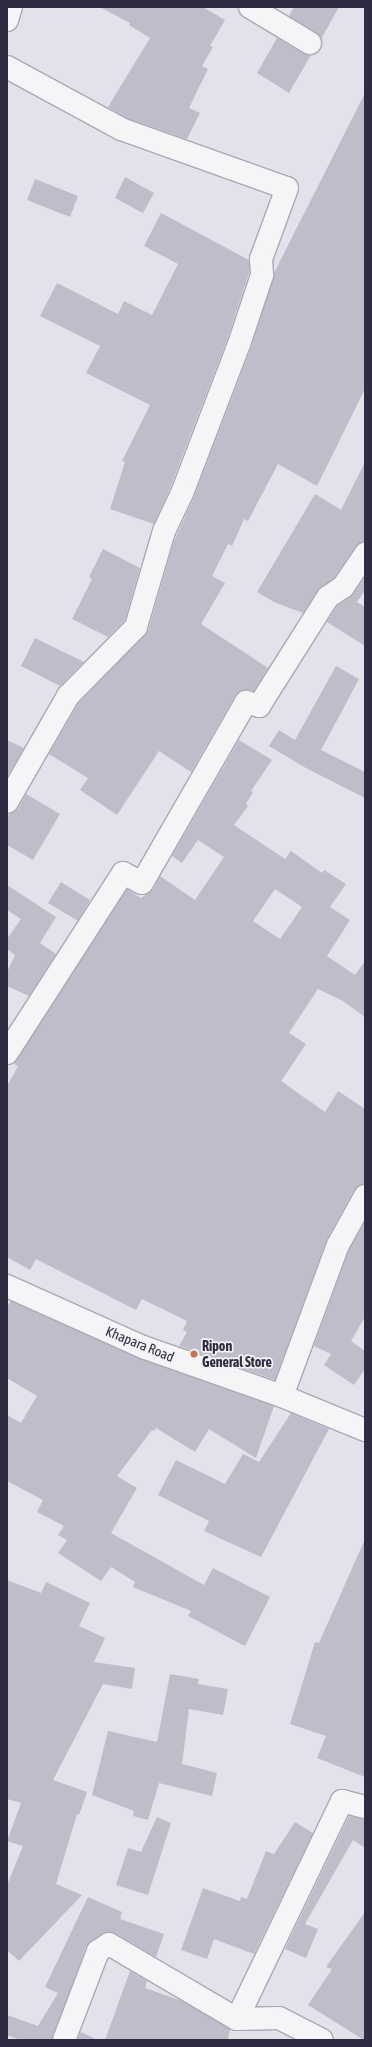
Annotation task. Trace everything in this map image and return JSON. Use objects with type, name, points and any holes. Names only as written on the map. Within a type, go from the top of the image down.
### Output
[{"type":"street","points":[[7,20],[11,7]]},
{"type":"street","points":[[250,7],[310,43]]},
{"type":"street","points":[[7,67],[120,129],[287,188],[261,259],[262,275],[239,344],[182,493],[164,531],[136,627],[68,696],[7,802]]},
{"type":"street","points":[[7,1053],[123,873],[142,883],[246,702],[259,706],[328,597],[343,587],[365,554]]},
{"type":"street","points":[[282,1396],[338,1245],[365,1196]]},
{"type":"street","name":"Khapara Road","points":[[9,1291],[143,1347],[282,1396],[365,1430]]},
{"type":"street","points":[[237,2019],[342,1801],[364,1803]]},
{"type":"street","points":[[64,2040],[98,1951],[109,1944],[237,2019],[279,2018],[322,2040]]},
{"type":"building","points":[[100,7],[203,7],[225,20],[210,46],[213,47],[202,66],[208,69],[189,108],[200,113],[187,139],[126,118],[108,107],[150,38],[129,25],[130,23]]},
{"type":"building","points":[[294,7],[339,7],[321,39],[316,32],[289,16]]},
{"type":"building","points":[[277,38],[304,54],[311,55],[289,93],[257,73]]},
{"type":"building","points":[[365,93],[365,389],[317,486],[278,464],[248,521],[244,519],[232,546],[228,544],[212,576],[225,583],[201,624],[268,668],[254,691],[244,690],[235,696],[191,772],[159,751],[117,815],[80,790],[88,778],[49,754],[78,704],[148,631],[174,541],[194,497],[251,348],[274,273]]},
{"type":"building","points":[[125,177],[154,193],[143,213],[115,198]]},
{"type":"building","points":[[35,179],[78,196],[70,217],[27,200]]},
{"type":"building","points":[[161,213],[249,260],[249,273],[227,340],[170,488],[154,524],[110,509],[125,462],[122,461],[150,405],[86,373],[100,346],[40,316],[57,283],[118,314],[124,301],[152,315],[178,264],[144,246]]},
{"type":"building","points":[[365,462],[365,542],[355,547],[334,578],[318,590],[303,613],[274,602],[257,592],[315,494],[341,510]]},
{"type":"building","points":[[103,549],[140,568],[125,620],[108,637],[72,619],[92,579],[89,577]]},
{"type":"building","points":[[365,577],[365,590],[357,602],[365,607],[365,646],[327,622],[337,606],[353,594]]},
{"type":"building","points":[[35,638],[84,662],[60,686],[21,666]]},
{"type":"building","points":[[336,666],[359,679],[321,750],[365,772],[365,798],[304,767],[269,746],[279,730],[295,740]]},
{"type":"building","points":[[7,740],[24,748],[7,777]]},
{"type":"building","points":[[239,740],[272,760],[251,791],[253,792],[246,804],[248,806],[234,825],[285,859],[291,851],[322,873],[324,870],[346,884],[330,907],[350,920],[327,956],[355,975],[365,961],[365,1017],[343,1001],[318,989],[289,1033],[306,1044],[281,1081],[325,1112],[338,1091],[365,1109],[365,1184],[354,1190],[327,1239],[275,1380],[179,1346],[187,1332],[183,1330],[187,1321],[142,1299],[136,1310],[36,1259],[30,1270],[7,1257],[7,1086],[18,1066],[14,1064],[127,889],[141,898],[153,890],[160,876],[195,900],[224,857],[198,840],[182,863],[172,856]],"holes":[[[275,889],[302,907],[280,939],[253,921]]]},
{"type":"building","points":[[26,794],[60,814],[33,860],[7,845],[7,816],[18,809]]},
{"type":"building","points":[[61,882],[90,900],[78,921],[48,903]]},
{"type":"building","points":[[7,885],[56,917],[40,943],[56,954],[29,996],[7,986],[7,972],[15,955],[7,949],[7,939],[21,919],[7,910]]},
{"type":"building","points":[[365,1222],[365,1317],[351,1341],[365,1351],[365,1369],[354,1385],[324,1365],[331,1354],[314,1346],[349,1250]]},
{"type":"building","points":[[11,1301],[138,1358],[274,1406],[256,1458],[209,1429],[195,1452],[156,1428],[154,1431],[152,1430],[117,1476],[137,1488],[111,1533],[204,1585],[213,1568],[270,1597],[245,1646],[188,1616],[191,1611],[133,1587],[135,1582],[111,1567],[101,1581],[58,1553],[67,1540],[58,1535],[64,1526],[37,1512],[43,1500],[7,1481],[7,1415],[21,1423],[37,1396],[7,1378],[7,1307]]},
{"type":"building","points":[[291,1413],[329,1429],[261,1557],[204,1531],[209,1521],[158,1495],[176,1460],[225,1484],[243,1454],[259,1462]]},
{"type":"building","points":[[365,1539],[365,1777],[317,1758],[326,1736],[290,1724],[315,1642],[319,1643]]},
{"type":"building","points":[[7,1580],[41,1593],[46,1582],[90,1603],[79,1626],[105,1638],[94,1662],[135,1668],[132,1689],[103,1684],[53,1780],[87,1792],[79,1815],[77,1814],[56,1884],[82,1895],[19,1961],[7,1950],[7,1885],[23,1846],[7,1841],[21,1803],[7,1799]]},
{"type":"building","points":[[170,1674],[199,1679],[198,1684],[228,1689],[223,1715],[189,1709],[182,1764],[217,1773],[212,1796],[159,1783],[148,1820],[133,1816],[134,1811],[92,1795],[108,1731],[157,1742]]},
{"type":"building","points":[[349,1816],[365,1819],[365,1848],[353,1840],[305,1924],[318,1929],[306,1958],[285,1949]]},
{"type":"building","points":[[157,1817],[171,1823],[148,1895],[116,1885],[128,1848],[141,1852]]},
{"type":"building","points":[[295,1822],[313,1833],[254,1954],[214,1939],[207,1959],[181,1950],[203,1888],[240,1901],[241,1897],[247,1899],[266,1851],[274,1854]]},
{"type":"building","points":[[88,1897],[122,1912],[120,1919],[164,1934],[156,1957],[115,1933],[102,1933],[86,1947],[52,2040],[20,2040],[7,2035],[7,2015],[38,2026],[58,1993],[45,1987]]},
{"type":"building","points":[[365,1912],[364,2040],[308,2005],[332,1969],[326,1967]]},
{"type":"building","points":[[130,1971],[147,1981],[145,1988],[182,2001],[230,2029],[228,2040],[105,2040]]},
{"type":"building","points":[[81,2032],[98,2040],[77,2040]]},
{"type":"place","name":"Ripon General Store","points":[[194,1354]]}]
